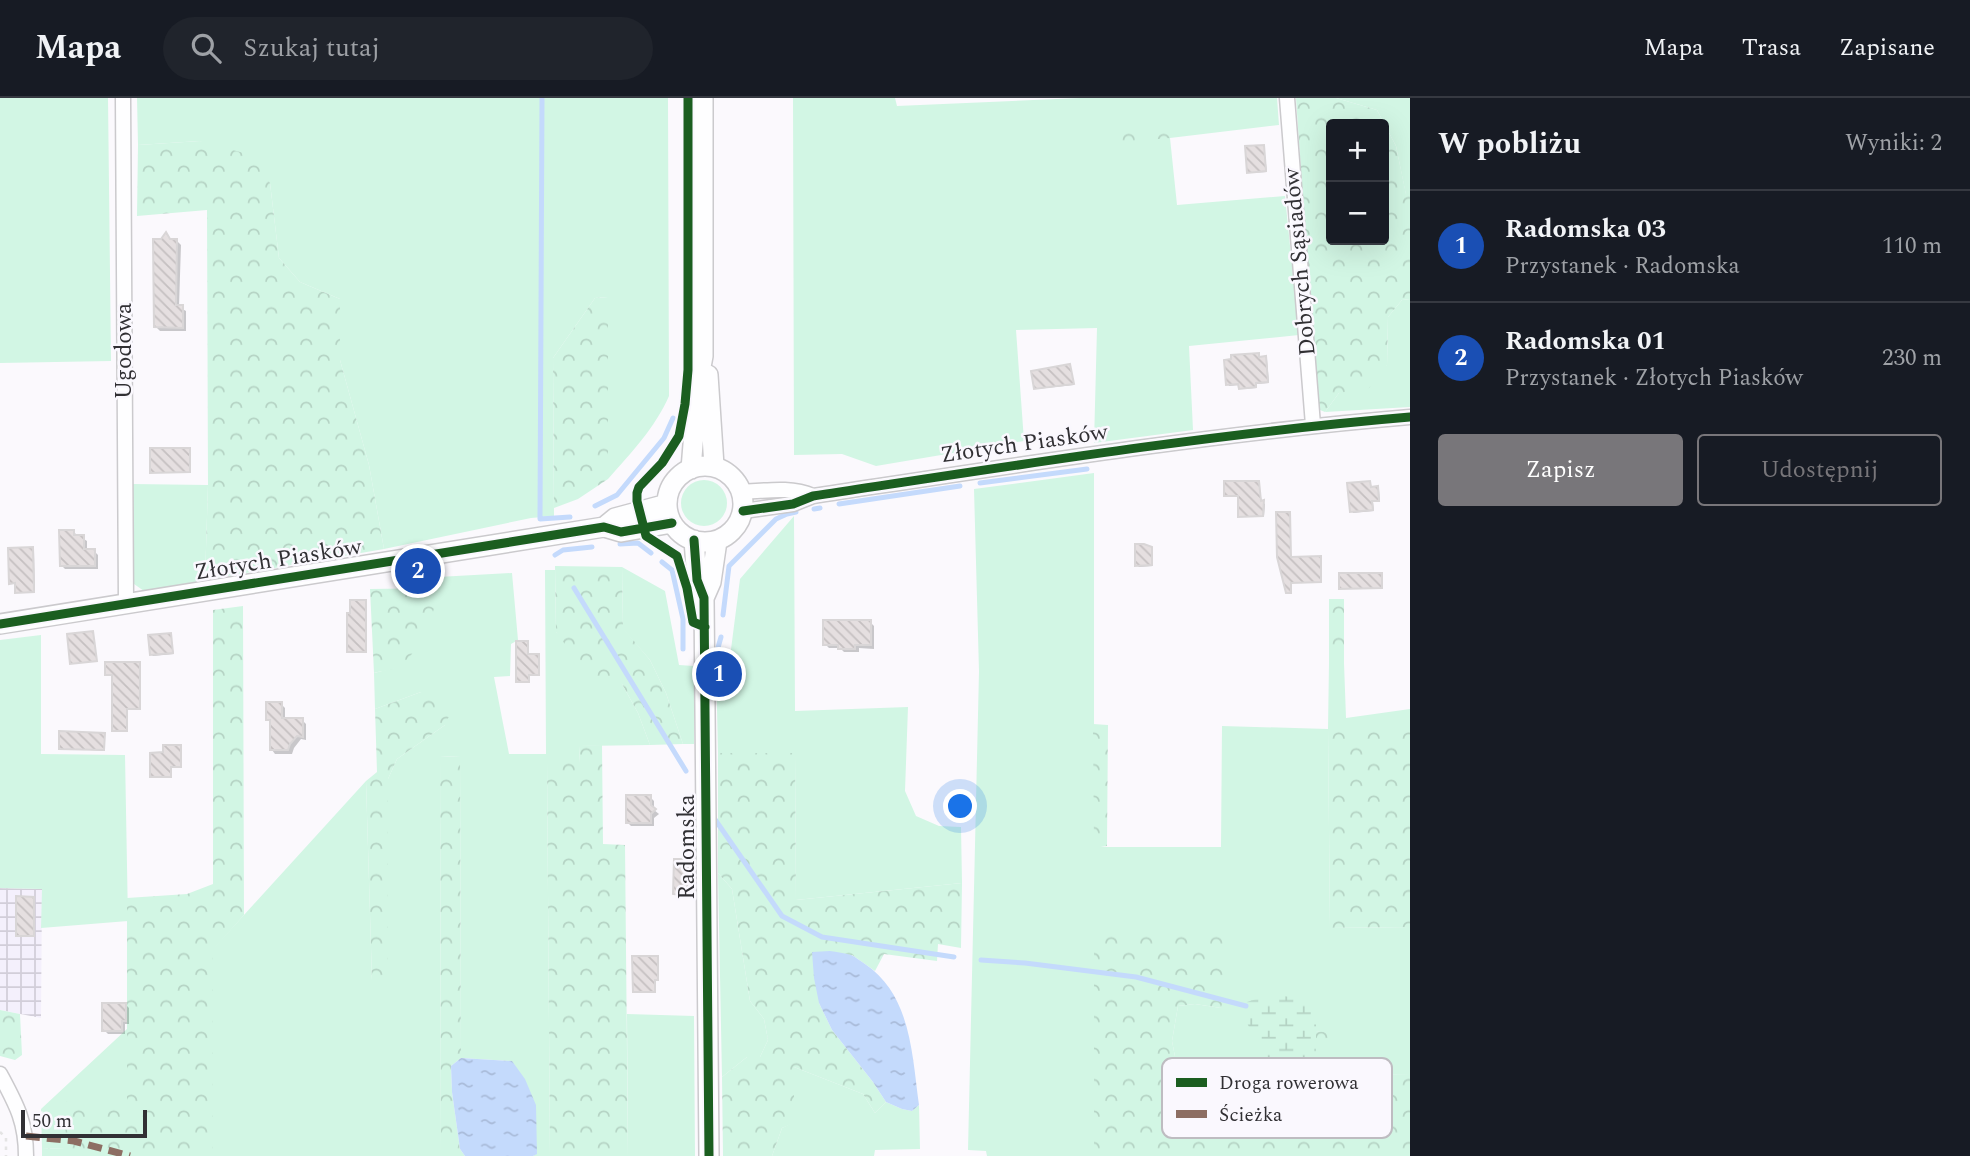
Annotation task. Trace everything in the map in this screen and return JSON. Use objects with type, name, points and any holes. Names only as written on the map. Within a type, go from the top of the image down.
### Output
[{"type":"street","name":"Ugodowa","points":[[123,98],[126,603]]},
{"type":"street","points":[[703,98],[704,356],[709,381],[714,466]]},
{"type":"street","name":"Dobrych Sąsiadów","points":[[1287,98],[1313,425]]},
{"type":"street","points":[[691,469],[698,383],[704,356]]},
{"type":"street","name":"Złotych Piasków","points":[[743,512],[793,504],[813,496],[969,471],[1313,425],[1410,417]]},
{"type":"street","points":[[714,466],[731,475],[742,492],[743,512],[734,530],[717,541],[694,540],[678,531],[672,523],[667,504],[672,485],[678,477],[691,469],[714,466]]},
{"type":"street","name":"Złotych Piasków","points":[[742,492],[798,490],[813,496]]},
{"type":"street","name":"Złotych Piasków","points":[[604,527],[615,519],[667,504]]},
{"type":"street","name":"Złotych Piasków","points":[[0,624],[604,527],[621,532],[672,523]]},
{"type":"street","name":"Radomska","points":[[694,540],[697,580],[704,598],[709,1156]]},
{"type":"street","name":"Radomska","points":[[704,598],[711,582],[717,541]]},
{"type":"street","points":[[0,1074],[19,1109],[26,1136],[26,1156]]},
{"type":"path","points":[[0,1132],[6,1138],[6,1156]]},
{"type":"shaded area","points":[[0,888],[42,889],[41,1018],[0,1010]]},
{"type":"green space","points":[[0,98],[108,98],[111,361],[0,363]]},
{"type":"green space","points":[[137,98],[668,98],[669,396],[657,419],[608,479],[608,297],[595,298],[553,358],[554,516],[531,518],[384,549],[369,465],[340,360],[340,299],[300,282],[279,258],[270,183],[200,141],[138,145]]},
{"type":"green space","points":[[793,98],[895,98],[897,106],[1080,98],[1277,98],[1279,125],[1170,138],[1177,205],[1285,196],[1299,335],[1189,346],[1193,430],[1094,443],[1097,328],[1016,330],[1024,441],[876,466],[842,454],[794,455]]},
{"type":"green space","points":[[1296,98],[1336,98],[1377,110],[1382,119],[1326,119],[1326,245],[1389,245],[1389,133],[1396,146],[1406,194],[1410,195],[1410,299],[1402,300],[1388,317],[1387,365],[1369,388],[1339,393],[1325,412],[1317,405]]},
{"type":"green space","points":[[1336,98],[1410,98],[1410,195],[1406,195],[1396,146],[1389,133],[1389,119],[1382,119],[1377,110]]},
{"type":"green space","points":[[1170,126],[1170,138],[1101,144],[1102,132]]},
{"type":"green space","points":[[200,141],[251,155],[270,183],[279,258],[300,282],[340,299],[340,360],[369,465],[384,549],[205,580],[208,485],[207,210],[137,216],[138,145]]},
{"type":"green space","points":[[608,297],[608,479],[578,499],[554,508],[553,358],[595,298]]},
{"type":"green space","points":[[1410,299],[1410,407],[1325,412],[1339,393],[1387,365],[1388,317],[1402,300]]},
{"type":"green space","points":[[1094,473],[1094,847],[1221,847],[1222,726],[1328,729],[1330,928],[1410,927],[1410,1074],[1392,1074],[1392,1058],[1330,1058],[1331,1034],[1316,1031],[1316,1017],[1289,1058],[1175,1058],[1172,1041],[1178,1006],[1195,1004],[1221,1008],[1225,928],[1094,928],[1094,1156],[987,1156],[986,1151],[968,1150],[979,671],[974,489]]},
{"type":"green space","points":[[704,480],[713,481],[720,487],[726,494],[726,512],[720,519],[713,525],[704,526],[695,525],[688,519],[682,512],[681,503],[682,494],[688,487],[695,481]]},
{"type":"green space","points":[[132,484],[208,485],[205,580],[144,591],[134,584]]},
{"type":"green space","points":[[794,516],[795,711],[908,707],[905,791],[916,816],[939,826],[961,827],[962,883],[796,900],[795,753],[718,753],[716,666],[729,665],[740,579]]},
{"type":"green space","points":[[555,566],[622,567],[623,628],[650,660],[666,693],[683,744],[650,745],[638,713],[622,684],[592,681],[556,632]]},
{"type":"green space","points":[[622,567],[665,591],[679,665],[694,666],[694,744],[683,744],[666,693],[650,660],[623,629]]},
{"type":"green space","points":[[545,570],[555,570],[556,632],[622,684],[638,713],[650,745],[580,746],[579,763],[547,763],[550,1156],[533,1156],[537,1153],[512,1061],[461,1058],[460,756],[440,757],[441,1156],[213,1156],[213,949],[366,781],[372,981],[387,981],[388,779],[397,759],[445,725],[421,692],[375,709],[374,673],[394,668],[439,588],[438,577],[512,573],[518,640],[511,644],[510,676],[494,677],[509,754],[546,754]]},
{"type":"green space","points":[[439,588],[430,622],[413,653],[395,668],[374,673],[370,589]]},
{"type":"green space","points":[[1329,599],[1344,599],[1344,663],[1329,663]]},
{"type":"green space","points":[[243,606],[244,915],[213,950],[213,1156],[42,1156],[42,1148],[65,1149],[66,1101],[127,1104],[127,898],[187,894],[213,884],[213,610]]},
{"type":"green space","points":[[41,635],[41,754],[125,755],[128,921],[41,928],[42,889],[0,888],[0,640]]},
{"type":"green space","points":[[1329,663],[1344,663],[1346,718],[1410,709],[1410,729],[1328,729]]},
{"type":"green space","points":[[421,692],[442,696],[450,714],[445,725],[397,759],[388,779],[388,982],[372,981],[366,781],[377,772],[375,709]]},
{"type":"green space","points":[[1093,724],[1108,725],[1107,846],[1094,848]]},
{"type":"green space","points":[[1328,729],[1410,729],[1410,927],[1330,928]]},
{"type":"green space","points":[[602,745],[603,844],[625,845],[628,1156],[550,1156],[547,762],[579,763],[580,746]]},
{"type":"green space","points":[[718,753],[795,753],[796,900],[962,883],[961,948],[938,944],[937,961],[884,954],[875,971],[852,955],[819,1003],[832,1030],[886,1102],[875,1113],[863,1094],[794,1067],[794,1123],[782,1128],[772,1156],[723,1156],[722,1077],[747,1057],[760,1057],[768,1040],[764,1019],[750,1001],[732,889],[718,873]]},
{"type":"green space","points":[[460,756],[461,1058],[451,1066],[460,1149],[465,1156],[441,1156],[440,757]]},
{"type":"green space","points":[[718,873],[732,889],[750,1001],[764,1019],[768,1040],[760,1057],[747,1057],[722,1077]]},
{"type":"green space","points":[[1094,928],[1225,928],[1228,978],[1221,1008],[1195,1004],[1178,1006],[1172,1041],[1175,1058],[1162,1058],[1162,1138],[1392,1138],[1392,1074],[1410,1074],[1410,1156],[1094,1156]]},
{"type":"green space","points":[[1271,994],[1302,999],[1316,1017],[1316,1058],[1264,1058],[1245,1018],[1247,1002]]},
{"type":"green space","points":[[0,1010],[20,1014],[22,1055],[15,1060],[0,1056]]},
{"type":"green space","points":[[627,1014],[694,1016],[695,1156],[628,1156]]},
{"type":"green space","points":[[128,1028],[127,1104],[65,1149],[42,1148],[41,1109]]},
{"type":"green space","points":[[1316,1031],[1331,1033],[1331,1058],[1316,1058]]},
{"type":"green space","points":[[794,1067],[863,1094],[875,1113],[886,1102],[912,1111],[919,1105],[920,1149],[875,1150],[874,1156],[772,1156],[782,1128],[794,1122]]},
{"type":"water","points":[[830,951],[856,958],[880,977],[892,992],[907,1027],[911,1046],[919,1105],[912,1111],[886,1102],[832,1030],[819,1003],[812,952]]},
{"type":"water","points":[[461,1058],[512,1061],[525,1079],[536,1105],[537,1154],[465,1156],[460,1149],[452,1092],[451,1066]]},
{"type":"building","points":[[1264,145],[1266,171],[1247,173],[1245,146]]},
{"type":"building","points":[[166,232],[170,239],[177,239],[176,305],[183,305],[183,328],[154,327],[153,239],[161,239]]},
{"type":"building","points":[[1259,353],[1259,357],[1266,356],[1268,382],[1239,389],[1238,384],[1226,385],[1224,360],[1231,359],[1231,355]]},
{"type":"building","points":[[1070,364],[1074,384],[1034,389],[1031,371]]},
{"type":"building","points":[[150,448],[190,448],[190,472],[150,473]]},
{"type":"building","points":[[1224,481],[1259,481],[1261,501],[1264,500],[1263,516],[1238,517],[1238,496],[1224,496]]},
{"type":"building","points":[[1370,481],[1371,487],[1378,486],[1379,501],[1372,501],[1373,510],[1350,512],[1347,483]]},
{"type":"building","points":[[1276,512],[1290,512],[1291,557],[1321,556],[1321,582],[1291,583],[1291,593],[1286,593],[1277,557]]},
{"type":"building","points":[[59,530],[74,530],[74,535],[84,535],[84,549],[95,549],[95,566],[60,566]]},
{"type":"building","points":[[1135,544],[1152,547],[1152,565],[1135,566]]},
{"type":"building","points":[[33,547],[34,592],[15,593],[15,583],[9,584],[8,548]]},
{"type":"building","points":[[1339,573],[1382,573],[1382,588],[1339,589]]},
{"type":"building","points":[[350,600],[366,600],[366,652],[347,652],[347,613],[350,613]]},
{"type":"building","points":[[823,620],[871,620],[871,645],[838,649],[838,645],[823,645]]},
{"type":"building","points":[[93,631],[97,661],[70,664],[67,634]]},
{"type":"building","points":[[171,633],[173,653],[150,655],[148,635]]},
{"type":"building","points":[[516,641],[528,641],[528,654],[539,654],[539,675],[529,675],[529,682],[516,682]]},
{"type":"building","points":[[105,662],[140,662],[140,709],[127,709],[127,731],[112,731],[112,675],[105,675]]},
{"type":"building","points":[[266,702],[282,702],[282,718],[303,718],[303,737],[297,736],[288,750],[270,750],[270,720],[266,720]]},
{"type":"building","points":[[59,731],[105,733],[104,750],[59,749]]},
{"type":"building","points":[[163,745],[181,745],[181,767],[171,767],[171,777],[150,777],[150,753],[163,752]]},
{"type":"building","points":[[626,795],[651,795],[651,805],[656,809],[651,814],[651,823],[626,823]]},
{"type":"building","points":[[674,859],[688,859],[687,896],[673,894]]},
{"type":"building","points":[[16,896],[34,897],[34,936],[16,936]]},
{"type":"building","points":[[632,956],[658,956],[655,992],[633,992]]},
{"type":"building","points":[[102,1003],[126,1003],[126,1021],[122,1021],[122,1031],[102,1031]]},
{"type":"waterway","points":[[542,98],[540,519],[570,517]]},
{"type":"waterway","points":[[595,506],[617,495],[664,438],[673,418]]},
{"type":"waterway","points":[[980,483],[1087,469]]},
{"type":"waterway","points":[[839,504],[960,486]]},
{"type":"waterway","points":[[814,509],[820,508]]},
{"type":"waterway","points":[[723,615],[729,566],[776,519],[796,512]]},
{"type":"waterway","points":[[620,544],[638,543],[651,553]]},
{"type":"waterway","points":[[555,555],[563,550],[592,547]]},
{"type":"waterway","points":[[662,562],[672,570],[683,619],[683,649]]},
{"type":"waterway","points":[[574,588],[686,771]]},
{"type":"waterway","points":[[717,651],[721,637]]},
{"type":"waterway","points":[[714,818],[782,916],[822,937],[954,957]]},
{"type":"waterway","points":[[981,960],[1136,977],[1246,1006]]},
{"type":"marked path","points":[[26,1136],[74,1141],[130,1156]]},
{"type":"cycle path","points":[[688,98],[688,370],[685,404],[679,436],[662,463],[639,487],[637,501],[646,536],[677,556],[687,588],[693,622],[705,627]]},
{"type":"cycle path","points":[[743,511],[793,504],[813,496],[1111,452],[1260,432],[1410,417]]},
{"type":"cycle path","points":[[0,624],[604,527],[621,532],[672,523]]},
{"type":"cycle path","points":[[694,540],[697,580],[704,598],[709,1156]]},
{"type":"place","name":"Radomska 01","points":[[418,571]]},
{"type":"place","name":"Radomska 03","points":[[719,674]]}]
